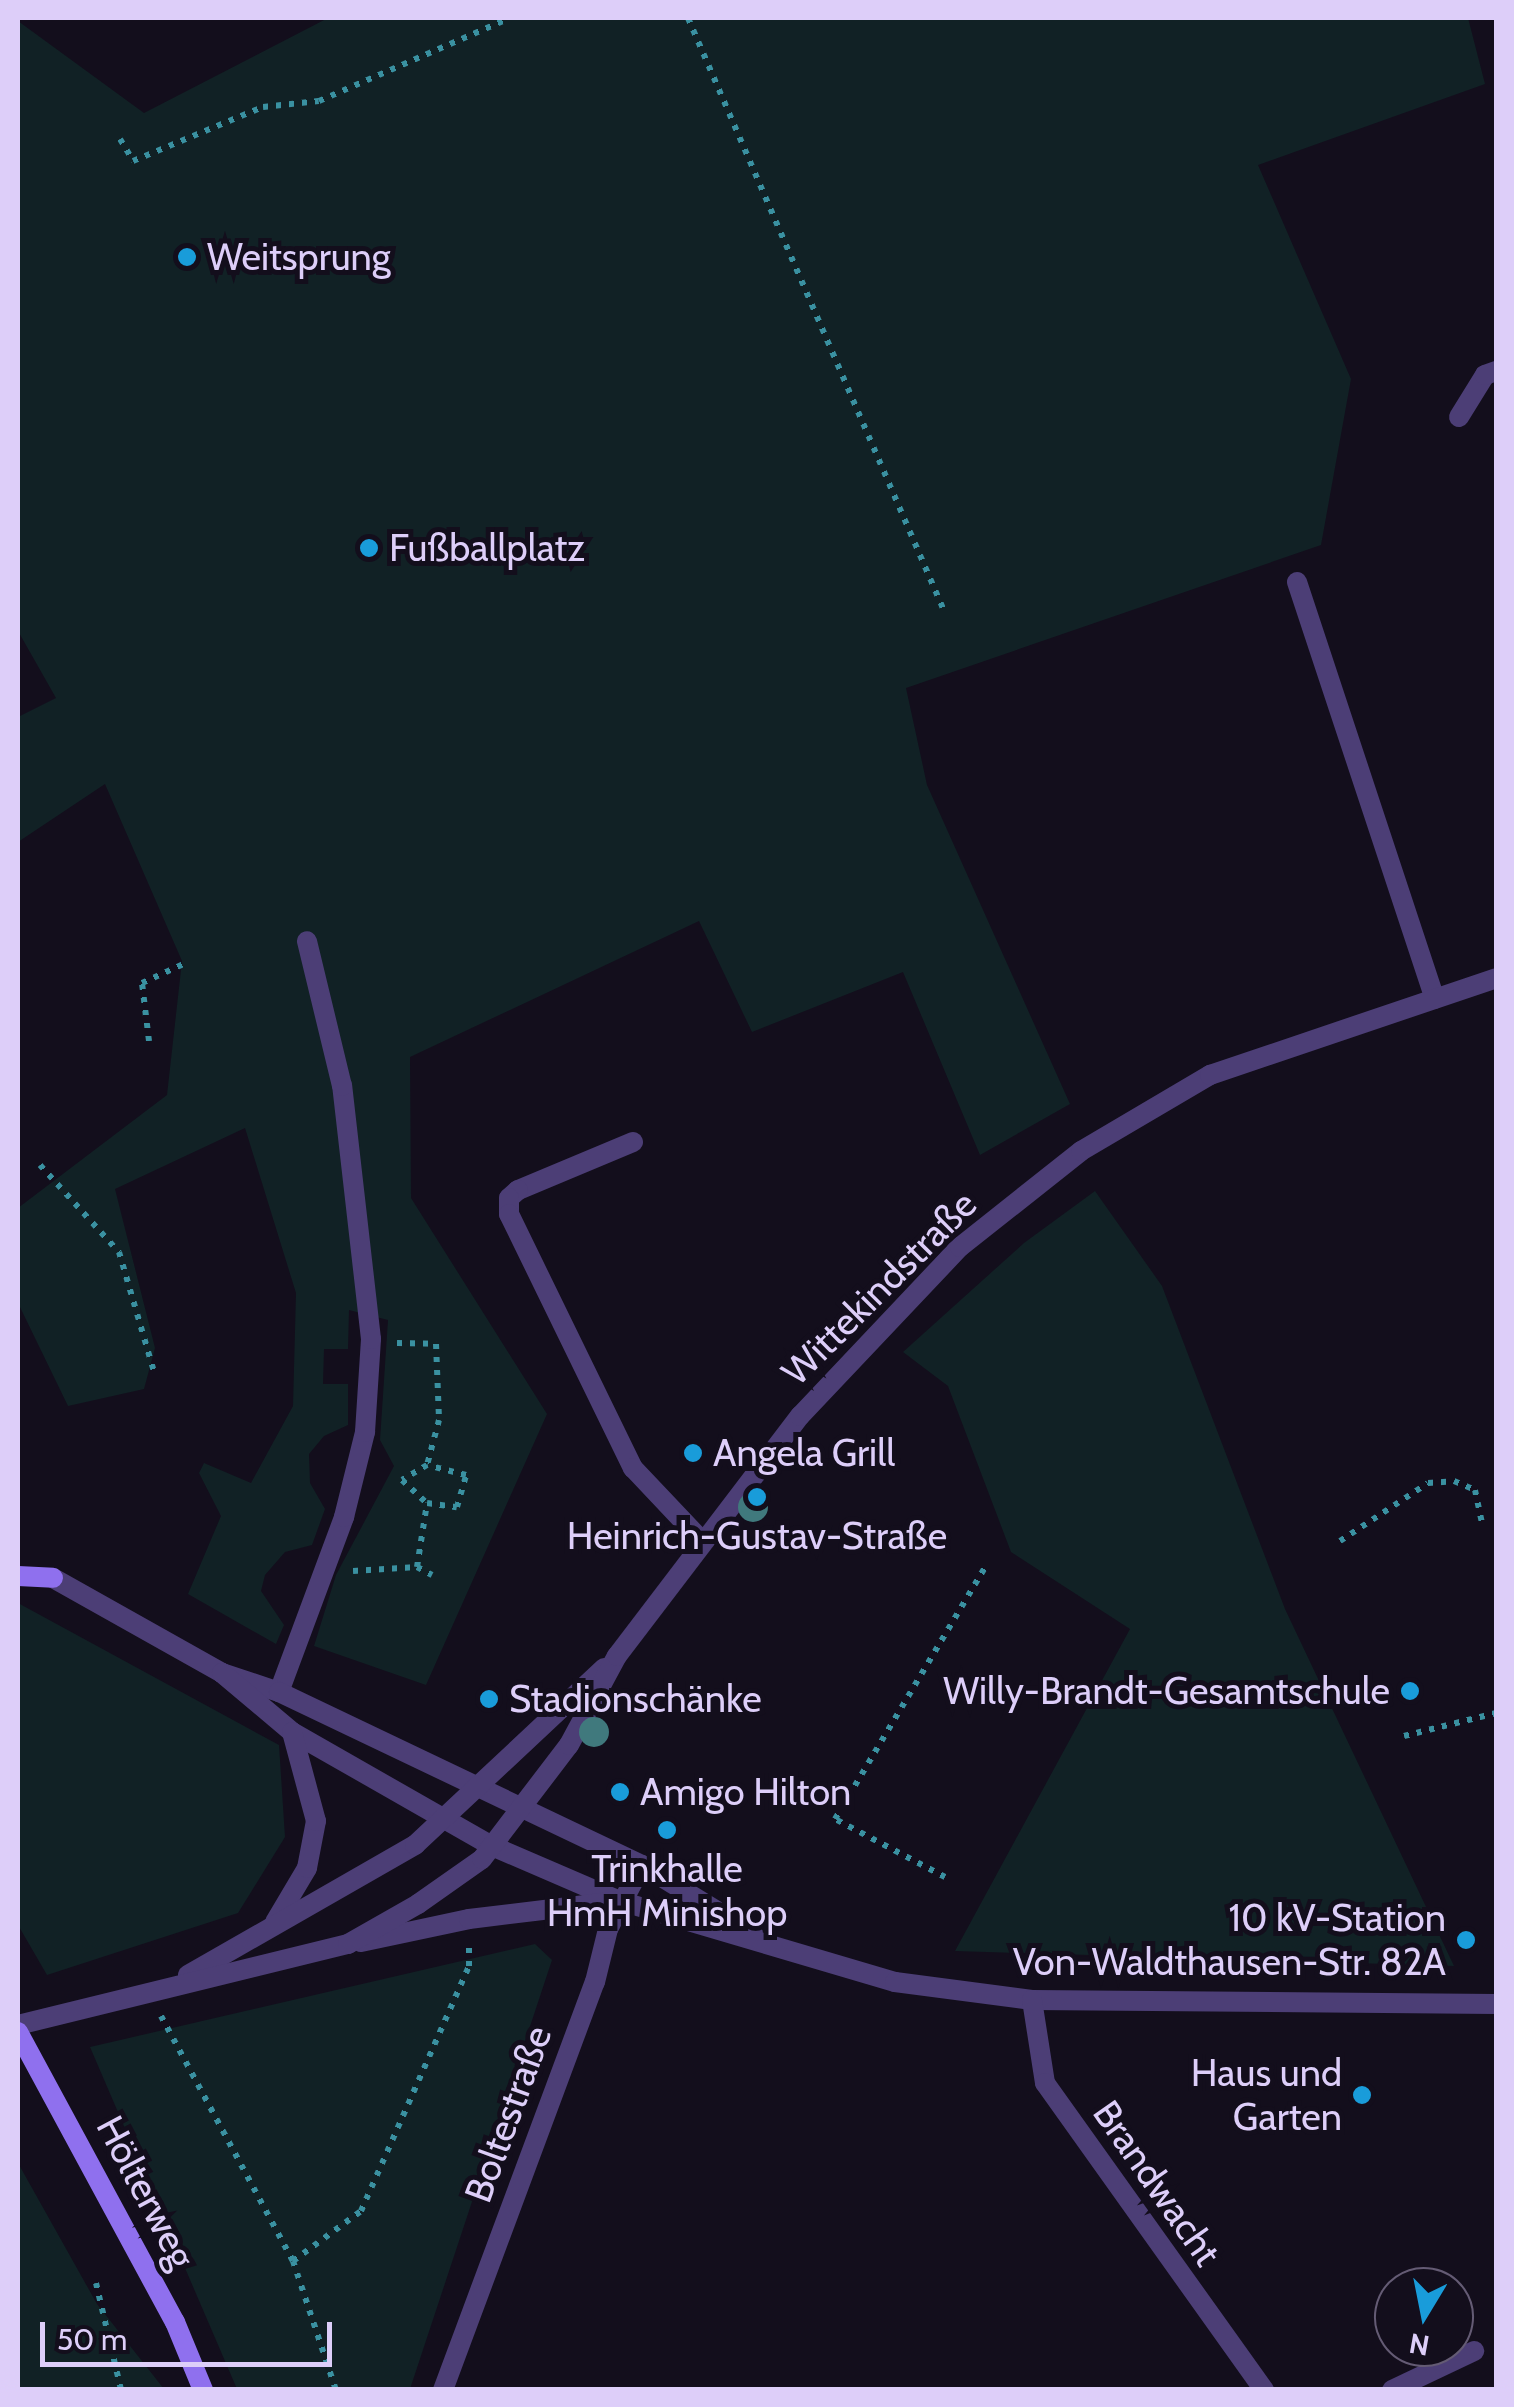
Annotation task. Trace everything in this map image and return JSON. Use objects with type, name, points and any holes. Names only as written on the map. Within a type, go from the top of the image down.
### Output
[{"type":"main road","points":[[18,1576],[53,1578]]},
{"type":"main road","name":"Hölterweg","points":[[18,2029],[175,2322],[203,2390]]},
{"type":"street","points":[[1459,417],[1484,375],[1496,371]]},
{"type":"street","points":[[1296,582],[1435,999]]},
{"type":"street","points":[[278,1692],[322,1574],[364,1432],[370,1339],[342,1086],[307,942]]},
{"type":"street","name":"Wittekindstraße","points":[[18,2029],[170,1986],[348,1944],[418,1904],[492,1846],[569,1745],[617,1656],[800,1416],[960,1247],[1081,1151],[1210,1075],[1496,978]]},
{"type":"street","points":[[633,1142],[518,1190],[509,1198],[509,1214],[634,1468],[703,1542]]},
{"type":"street","points":[[53,1578],[222,1673],[278,1692],[642,1865],[776,1948]]},
{"type":"street","name":"Wittekindstraße","points":[[170,1986],[415,1845],[617,1656]]},
{"type":"street","points":[[222,1673],[292,1732],[492,1846],[620,1901],[895,1982],[1032,2000],[1496,2004]]},
{"type":"street","name":"Wittekindstraße","points":[[270,1928],[307,1868],[316,1822],[292,1732]]},
{"type":"street","name":"Boltestraße","points":[[443,2390],[620,1901],[642,1865]]},
{"type":"street","points":[[348,1944],[469,1919],[620,1901]]},
{"type":"street","name":"Brandwacht","points":[[1032,2000],[1044,2083],[1264,2390]]},
{"type":"street","points":[[1392,2390],[1442,2367]]},
{"type":"path","points":[[120,139],[133,161],[263,108],[319,101],[510,18]]},
{"type":"path","points":[[688,18],[945,613]]},
{"type":"path","points":[[150,1042],[142,983],[188,962]]},
{"type":"path","points":[[40,1165],[119,1252],[154,1372]]},
{"type":"path","points":[[370,1339],[436,1344],[440,1420],[427,1465],[402,1480],[427,1503],[458,1508],[466,1475],[427,1465]]},
{"type":"path","points":[[1340,1541],[1428,1483],[1454,1481],[1474,1490],[1482,1522]]},
{"type":"path","points":[[417,1566],[427,1503]]},
{"type":"path","points":[[945,1877],[835,1819],[987,1564]]},
{"type":"path","points":[[322,1574],[417,1566],[432,1574]]},
{"type":"path","points":[[1404,1736],[1496,1712]]},
{"type":"path","points":[[293,2261],[361,2212],[469,1966],[469,1919]]},
{"type":"path","points":[[148,1992],[293,2261],[336,2390]]},
{"type":"path","points":[[96,2282],[121,2390]]},
{"type":"shaded area","points":[[328,18],[1468,18],[1485,84],[1258,165],[1351,379],[1321,545],[906,688],[927,785],[1070,1104],[980,1155],[903,972],[752,1032],[699,921],[410,1057],[411,1198],[547,1414],[426,1685],[314,1646],[336,1575],[394,1466],[380,1440],[388,1320],[349,1310],[348,1349],[324,1349],[323,1384],[348,1384],[348,1425],[324,1436],[309,1454],[310,1483],[325,1509],[312,1545],[285,1552],[265,1575],[261,1591],[284,1625],[276,1644],[188,1594],[221,1516],[199,1473],[204,1463],[251,1483],[293,1406],[296,1293],[245,1128],[115,1189],[155,1348],[144,1389],[68,1406],[18,1303],[18,1208],[167,1095],[182,961],[105,784],[18,842],[18,717],[56,698],[18,631],[18,21],[144,113]]},
{"type":"shaded area","points":[[1095,1191],[1162,1286],[1285,1609],[1454,1966],[955,1951],[1130,1629],[1011,1552],[948,1386],[903,1352],[1024,1243]]},
{"type":"shaded area","points":[[18,1603],[279,1745],[285,1837],[238,1913],[47,1975],[18,1925]]},
{"type":"shaded area","points":[[535,1944],[552,1960],[410,2389],[237,2389],[90,2047]]},
{"type":"shaded area","points":[[18,2163],[97,2304],[164,2389],[18,2389]]},
{"type":"place","name":"Weitsprung","points":[[187,257]]},
{"type":"place","name":"Fußballplatz","points":[[369,548]]},
{"type":"place","name":"Angela Grill","points":[[693,1453]]},
{"type":"place","name":"Heinrich-Gustav-Straße","points":[[757,1497]]},
{"type":"place","name":"Willy-Brandt-Gesamtschule","points":[[1410,1691]]},
{"type":"place","name":"Stadionschänke","points":[[489,1699]]},
{"type":"place","name":"Amigo Hilton","points":[[620,1792]]},
{"type":"place","name":"Trinkhalle HmH Minishop","points":[[667,1830]]},
{"type":"place","name":"10 kV-Station Von-Waldthausen-Str. 82A","points":[[1466,1940]]},
{"type":"place","name":"Haus und Garten","points":[[1362,2095]]}]
